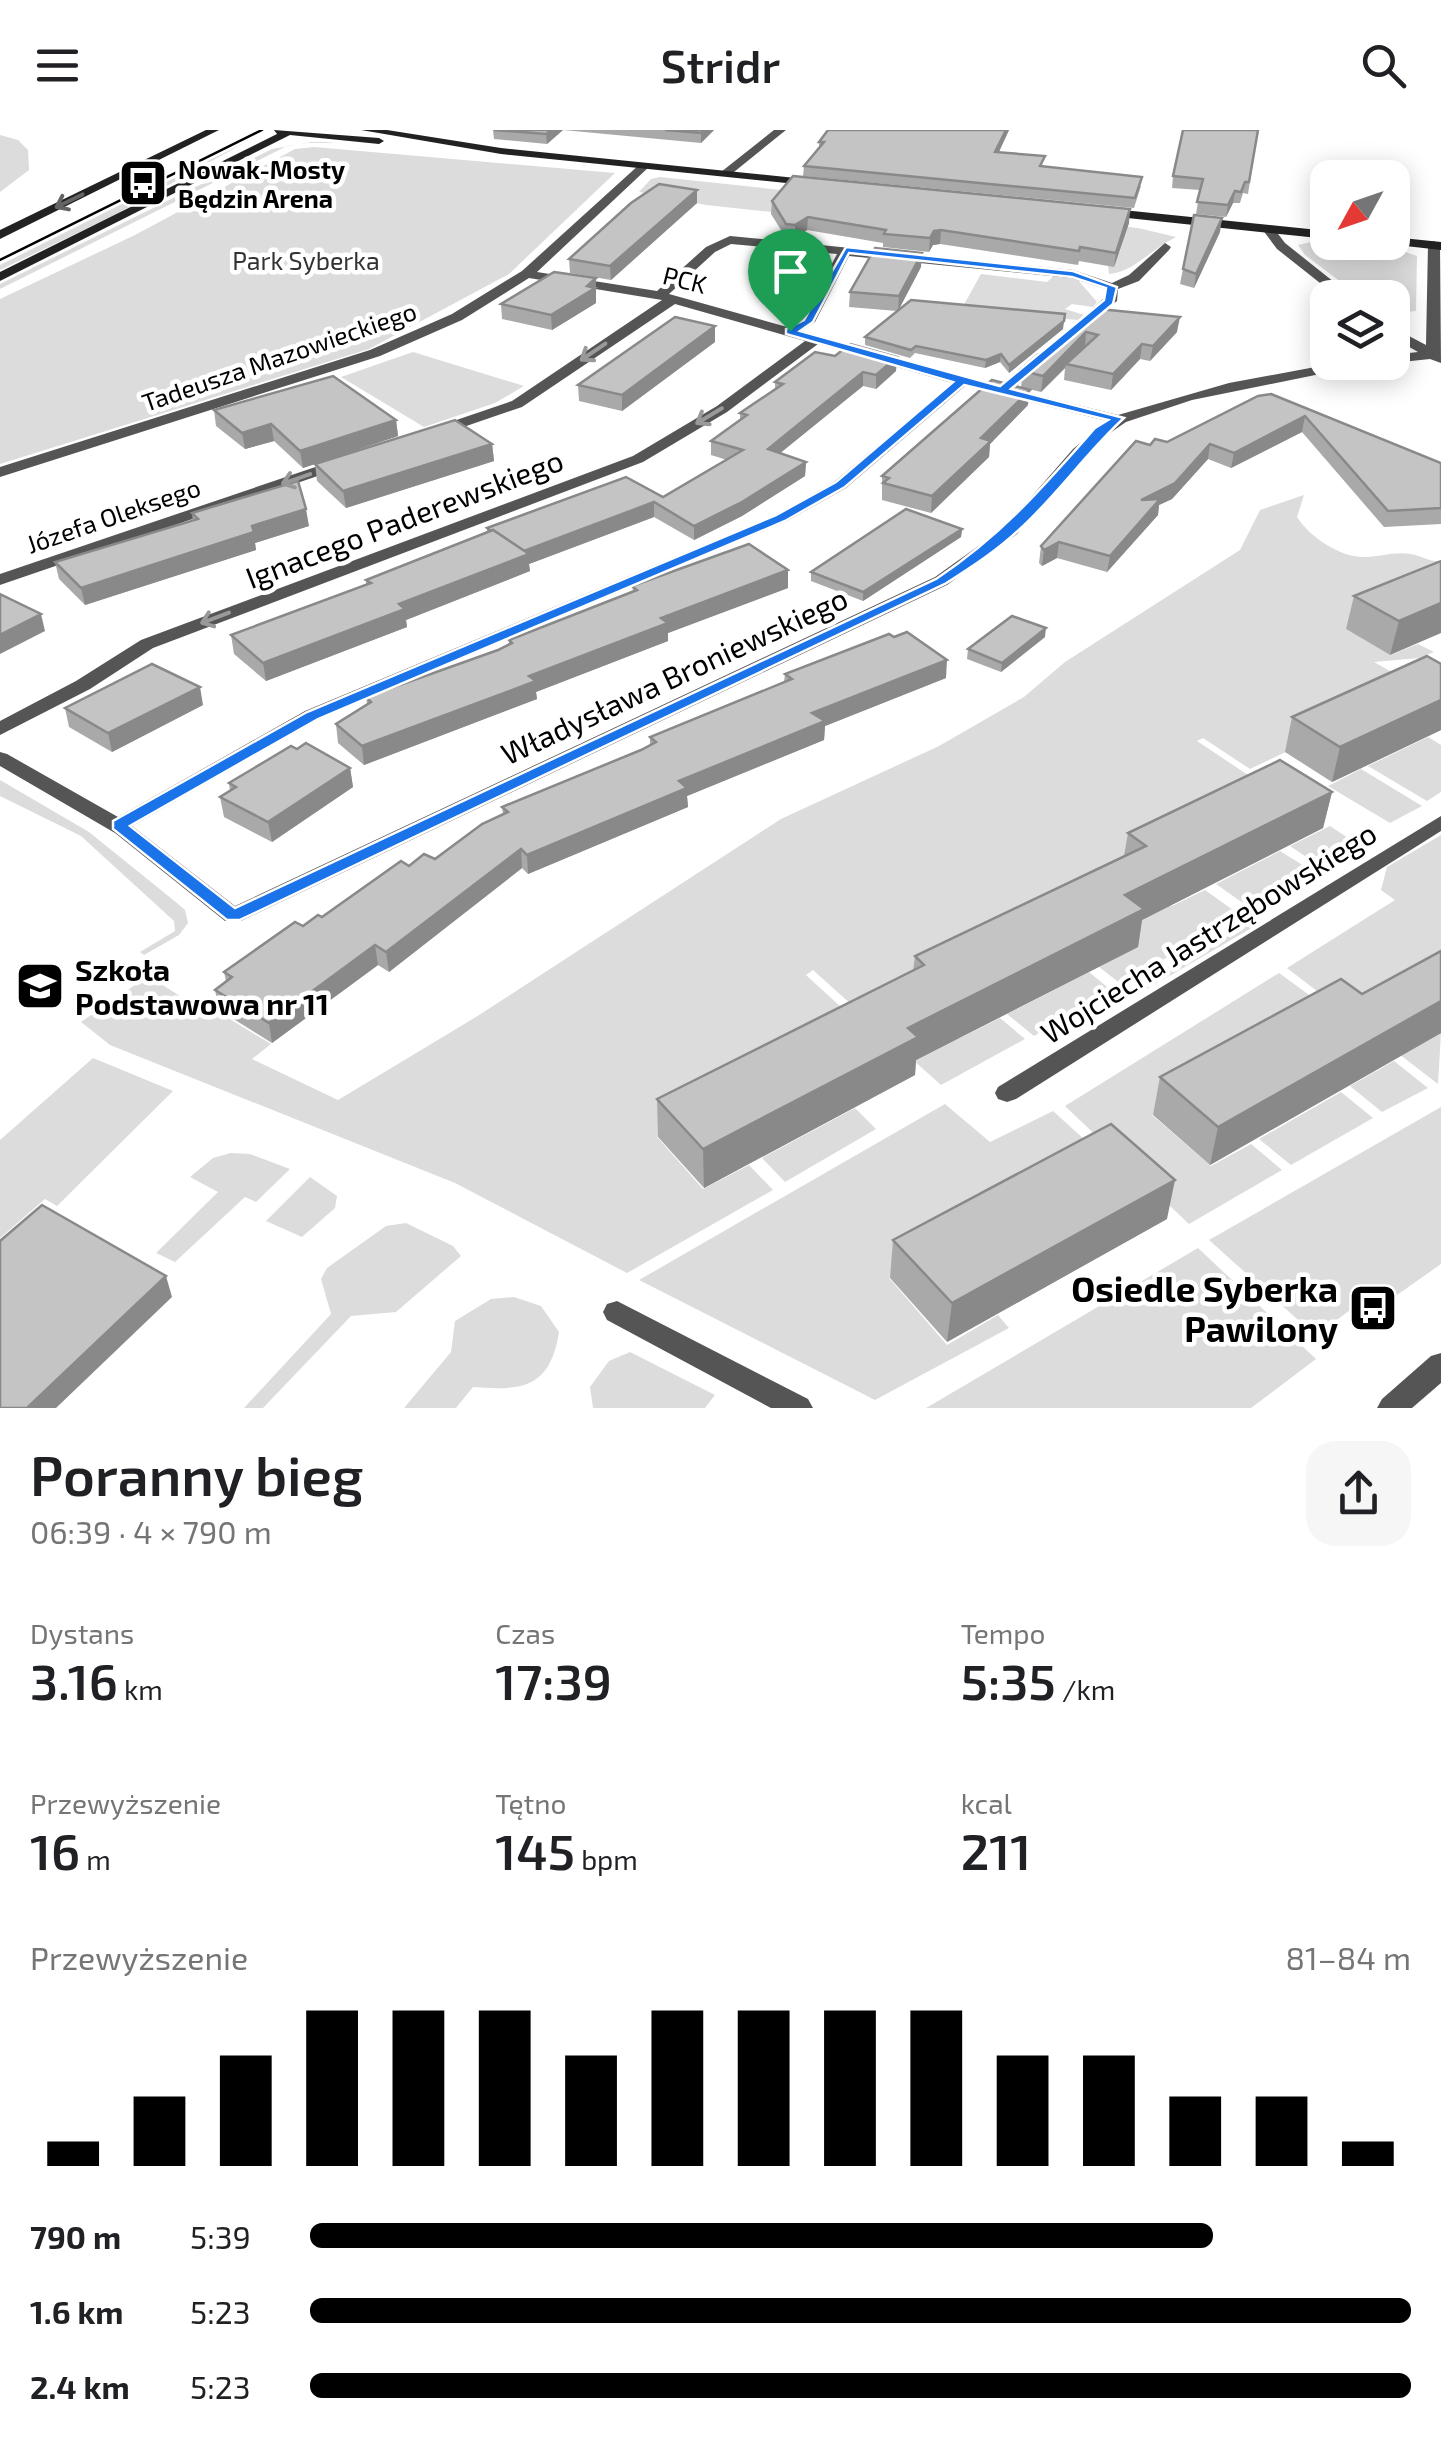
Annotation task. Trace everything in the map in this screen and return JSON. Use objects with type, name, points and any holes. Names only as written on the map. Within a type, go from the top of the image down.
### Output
[{"type":"street","points":[[0,235],[188,136],[214,130]]},
{"type":"street","points":[[272,130],[834,185]]},
{"type":"street","points":[[366,130],[466,147]]},
{"type":"street","points":[[725,174],[780,130]]},
{"type":"street","points":[[0,277],[140,210],[290,131]]},
{"type":"street","points":[[259,146],[344,138]]},
{"type":"street","name":"Tadeusza Mazowieckiego","points":[[0,472],[374,353],[456,317],[528,274],[644,166]]},
{"type":"street","points":[[1088,210],[1310,233]]},
{"type":"street","points":[[1268,228],[1281,246],[1325,280]]},
{"type":"street","points":[[428,434],[517,404],[667,296],[718,242],[846,250],[1073,274],[1112,287],[1134,278],[1166,246]]},
{"type":"street","points":[[1410,243],[1437,246],[1437,357]]},
{"type":"street","points":[[790,331],[808,322],[846,250]]},
{"type":"street","name":"PCK","points":[[528,274],[667,296],[962,381],[1118,418]]},
{"type":"street","points":[[1068,335],[1112,298],[1112,287]]},
{"type":"street","name":"Ignacego Paderewskiego","points":[[0,729],[83,685],[148,644],[638,459],[722,408],[816,339]]},
{"type":"street","points":[[1410,341],[1437,357]]},
{"type":"street","points":[[1003,390],[1054,346]]},
{"type":"street","points":[[1410,358],[1437,357]]},
{"type":"street","name":"Władysława Broniewskiego","points":[[0,758],[49,782],[119,825],[233,916],[940,582],[985,552],[1019,522],[1100,431],[1118,418],[1232,388],[1310,374]]},
{"type":"street","points":[[119,825],[312,715],[781,518],[840,484],[962,381]]},
{"type":"street","name":"Józefa Oleksego","points":[[0,580],[354,459]]},
{"type":"street","name":"Wojciecha Jastrzębowskiego","points":[[1007,1093],[1441,822]]},
{"type":"street","points":[[616,1312],[798,1408]]},
{"type":"street","points":[[1392,1408],[1441,1365]]},
{"type":"green space","points":[[0,135],[18,140],[28,150],[29,170],[0,192]]},
{"type":"green space","points":[[246,142],[113,216],[0,270],[0,265]]},
{"type":"green space","points":[[286,147],[0,289],[0,284],[272,149]]},
{"type":"green space","name":"Park Syberka","points":[[314,147],[615,173],[509,274],[369,349],[0,464],[0,299],[135,235],[295,149]]},
{"type":"green space","points":[[651,179],[1138,228],[1176,237],[1135,265],[1109,274],[1108,266],[1121,250],[706,205],[639,192]]},
{"type":"green space","points":[[1310,242],[1310,259],[1305,255],[1298,245]]},
{"type":"green space","points":[[1410,254],[1417,256],[1416,311],[1410,312],[1410,280],[1338,280],[1312,260],[1410,260]]},
{"type":"green space","points":[[981,274],[1047,282],[1056,274],[1078,280],[1097,302],[1093,307],[1072,304],[1065,309],[1084,315],[1078,320],[961,310]]},
{"type":"green space","points":[[413,352],[524,386],[495,403],[424,427],[341,377]]},
{"type":"green space","points":[[1304,495],[1297,517],[1317,538],[1335,549],[1354,556],[1405,553],[1441,561],[1346,629],[1390,655],[1418,644],[1434,652],[1419,658],[1374,662],[1420,688],[1250,769],[1203,738],[1197,741],[1275,793],[1122,870],[1172,906],[1205,890],[1240,915],[1121,984],[1099,967],[1138,946],[1088,907],[910,995],[960,1038],[1000,1018],[1025,1039],[941,1085],[813,970],[806,975],[866,1030],[657,1137],[703,1189],[749,1165],[773,1190],[627,1273],[455,1183],[110,1045],[81,1022],[148,976],[209,1014],[215,1010],[271,1044],[252,1059],[338,1100],[476,1017],[781,819],[939,746],[1024,697],[1065,662],[1240,550],[1260,510]]},
{"type":"green space","points":[[1428,737],[1441,745],[1441,792],[1427,801],[1368,766]]},
{"type":"green space","points":[[1361,769],[1422,806],[1390,823],[1328,786]]},
{"type":"green space","points":[[0,780],[89,832],[185,910],[188,923],[179,935],[144,955],[140,952],[175,931],[174,921],[81,836],[0,796]]},
{"type":"green space","points":[[1330,826],[1354,842],[1353,848],[1321,867],[1290,846]]},
{"type":"green space","points":[[1441,835],[1441,981],[1401,1004],[1441,1033],[1438,1084],[1287,968],[1395,900],[1381,890],[1387,867]]},
{"type":"green space","points":[[1280,851],[1309,869],[1309,874],[1250,908],[1216,884]]},
{"type":"green space","points":[[1246,920],[1255,926],[1135,996],[1128,990]]},
{"type":"green space","points":[[1089,972],[1112,991],[1034,1036],[1007,1014]]},
{"type":"green space","points":[[1279,973],[1334,1013],[1152,1115],[1211,1166],[1251,1144],[1282,1170],[1189,1224],[1065,1106]]},
{"type":"green space","points":[[93,1058],[173,1091],[57,1206],[45,1199],[0,1238],[0,1140]]},
{"type":"green space","points":[[1394,1061],[1428,1088],[1382,1112],[1350,1086]]},
{"type":"green space","points":[[1341,1092],[1373,1118],[1291,1165],[1259,1139]]},
{"type":"green space","points":[[945,1104],[990,1142],[1053,1111],[1106,1159],[889,1278],[947,1345],[998,1315],[1009,1328],[875,1400],[639,1280]]},
{"type":"green space","points":[[1441,1107],[1441,1264],[1380,1307],[1367,1297],[1316,1336],[1209,1240]]},
{"type":"green space","points":[[855,1108],[876,1129],[785,1182],[762,1158]]},
{"type":"green space","points":[[231,1153],[250,1154],[290,1169],[256,1202],[245,1197],[175,1262],[156,1253],[218,1192],[190,1177],[213,1158]]},
{"type":"green space","points":[[310,1177],[337,1196],[335,1208],[302,1237],[266,1221]]},
{"type":"green space","points":[[406,1223],[453,1246],[461,1256],[396,1312],[351,1316],[263,1408],[244,1408],[331,1314],[321,1279],[327,1268],[386,1226]]},
{"type":"green space","points":[[1198,1248],[1316,1359],[1251,1408],[926,1408]]},
{"type":"green space","points":[[514,1297],[541,1306],[559,1332],[555,1351],[541,1375],[520,1386],[473,1387],[456,1408],[404,1408],[451,1352],[455,1321],[491,1299]]},
{"type":"green space","points":[[630,1352],[715,1395],[705,1408],[593,1408],[590,1387],[609,1361]]},
{"type":"building","points":[[494,130],[551,130],[546,134]]},
{"type":"building","points":[[828,130],[1006,130],[995,152],[1045,156],[1040,166],[1142,177],[1135,198],[804,166],[824,142],[819,142]]},
{"type":"building","points":[[1183,130],[1258,130],[1249,182],[1245,182],[1241,192],[1235,191],[1228,205],[1197,202],[1203,179],[1173,176]]},
{"type":"building","points":[[793,176],[1130,209],[1116,253],[941,230],[934,231],[930,238],[884,234],[886,230],[808,217],[795,225],[786,224],[772,201]]},
{"type":"building","points":[[659,184],[697,190],[610,266],[569,259],[631,203]]},
{"type":"building","points":[[1194,215],[1222,218],[1196,274],[1183,269]]},
{"type":"building","points":[[875,248],[922,253],[899,296],[850,292]]},
{"type":"building","points":[[554,272],[596,278],[587,286],[595,288],[551,315],[501,304]]},
{"type":"building","points":[[911,300],[1065,314],[1064,321],[1009,365],[1001,354],[986,360],[916,346],[911,350],[865,337]]},
{"type":"building","points":[[1099,309],[1180,317],[1153,346],[1142,344],[1113,374],[1066,364],[1098,335],[1086,332],[1043,376],[1023,371]]},
{"type":"building","points":[[675,317],[715,326],[622,395],[578,385]]},
{"type":"building","points":[[850,344],[897,357],[876,375],[863,372],[768,449],[806,462],[742,502],[694,526],[654,502],[524,551],[487,528],[626,477],[663,497],[743,450],[711,441],[747,415],[740,413],[783,384],[775,382],[815,352],[835,356]]},
{"type":"building","points":[[333,376],[396,420],[300,451],[271,424],[242,433],[214,410]]},
{"type":"building","points":[[992,380],[1030,390],[981,438],[991,441],[932,496],[883,483],[889,478],[882,476]]},
{"type":"building","points":[[1271,394],[1441,463],[1441,508],[1388,511],[1305,416],[1234,453],[1210,444],[1175,483],[1141,500],[1160,499],[1110,556],[1059,542],[1044,550],[1041,546],[1136,441],[1150,445],[1155,439],[1167,442],[1258,396]]},
{"type":"building","points":[[455,420],[492,444],[343,491],[315,464]]},
{"type":"building","points":[[298,481],[306,509],[252,526],[254,532],[81,588],[55,562],[198,519],[192,513]]},
{"type":"building","points":[[906,509],[962,529],[863,592],[811,572]]},
{"type":"building","points":[[493,530],[529,554],[399,604],[405,609],[263,663],[231,635],[371,583],[366,580]]},
{"type":"building","points":[[749,544],[788,570],[661,618],[668,623],[529,676],[536,681],[362,746],[336,724],[371,702],[366,697],[498,650],[512,643],[509,640],[637,590],[632,586]]},
{"type":"building","points":[[1441,561],[1441,603],[1399,621],[1354,596]]},
{"type":"building","points":[[0,594],[41,614],[0,635]]},
{"type":"building","points":[[1012,616],[1046,628],[1002,663],[968,649]]},
{"type":"building","points":[[907,632],[947,660],[812,713],[825,721],[679,781],[687,788],[527,855],[521,849],[386,952],[375,945],[269,1023],[215,990],[232,977],[224,972],[295,922],[303,926],[318,915],[322,917],[401,861],[409,866],[424,854],[435,859],[482,824],[508,812],[502,807],[641,750],[656,742],[650,737],[792,679],[785,674],[889,634],[894,637]]},
{"type":"building","points":[[1427,656],[1441,664],[1441,700],[1340,747],[1292,717]]},
{"type":"building","points":[[152,664],[200,687],[108,733],[65,708]]},
{"type":"building","points":[[306,743],[350,768],[268,822],[220,797],[236,787],[229,783],[291,746],[297,749]]},
{"type":"building","points":[[1280,760],[1332,792],[1125,895],[1144,909],[908,1028],[918,1037],[703,1149],[657,1099],[924,965],[915,956],[1146,846],[1128,833]]},
{"type":"building","points":[[1441,951],[1441,1001],[1218,1127],[1160,1077],[1341,979],[1362,994]]},
{"type":"building","points":[[1111,1124],[1175,1180],[952,1303],[893,1240]]},
{"type":"building","points":[[42,1205],[166,1276],[27,1408],[0,1408],[0,1241]]},
{"type":"tram line","points":[[0,260],[262,130]]},
{"type":"place","name":"Nowak-Mosty Będzin Arena","points":[[143,183]]},
{"type":"place","name":"Szkoła Podstawowa nr 11","points":[[40,986]]},
{"type":"place","name":"Osiedle Syberka Pawilony","points":[[1373,1308]]},
{"type":"route","points":[[790,331],[808,322],[846,250],[1073,274],[1112,287],[1109,302],[1003,390],[962,381],[840,484],[781,518],[312,715],[119,825],[233,916],[940,582],[985,552],[1019,522],[1100,431],[1118,418],[962,381],[790,331]]}]
